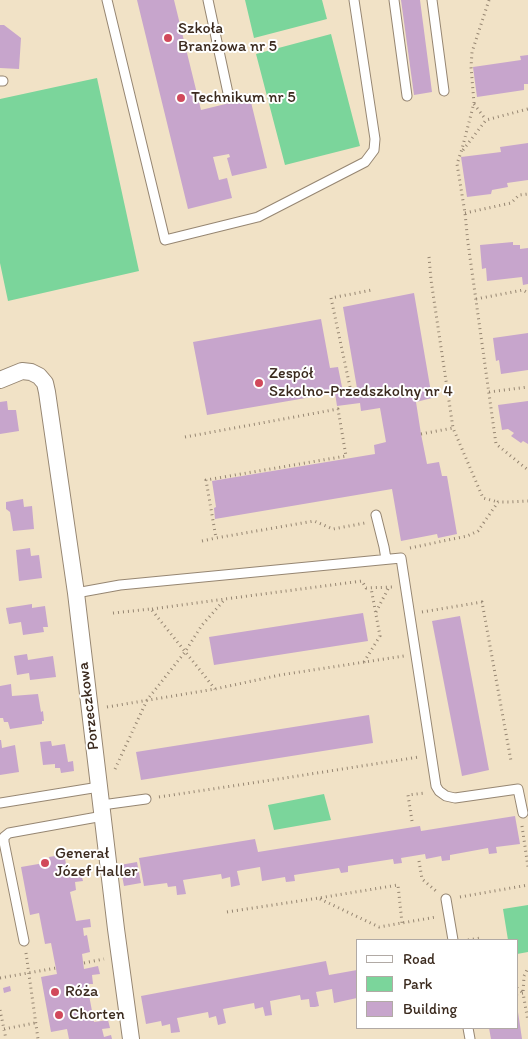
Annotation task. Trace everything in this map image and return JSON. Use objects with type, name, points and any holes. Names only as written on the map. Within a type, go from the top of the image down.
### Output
[{"type":"street","name":"Porzeczkowa","points":[[0,380],[22,371],[31,372],[39,376],[45,383],[47,392],[76,593],[116,929],[132,1039]]},
{"type":"lane","points":[[107,0],[165,240],[258,217],[366,162],[374,150],[375,139],[354,0]]},
{"type":"lane","points":[[208,0],[228,93]]},
{"type":"lane","points":[[394,0],[407,96]]},
{"type":"lane","points":[[432,0],[444,91]]},
{"type":"lane","points":[[376,517],[386,559]]},
{"type":"lane","points":[[76,593],[120,585],[401,558],[438,791],[446,796],[455,798],[518,789],[523,813]]},
{"type":"lane","points":[[0,803],[99,787]]},
{"type":"lane","points":[[24,942],[4,837],[9,833],[146,798]]},
{"type":"lane","points":[[446,899],[453,939]]},
{"type":"path","points":[[489,0],[472,52],[471,67],[474,103],[457,164],[466,213],[496,444],[528,470]]},
{"type":"path","points":[[474,103],[486,120]]},
{"type":"path","points":[[461,153],[486,120],[528,109]]},
{"type":"path","points":[[466,213],[511,203],[519,195],[528,194]]},
{"type":"path","points":[[429,257],[430,280],[453,428],[483,498],[498,502],[528,501]]},
{"type":"path","points":[[350,387],[331,298],[372,290]]},
{"type":"path","points":[[476,299],[523,290],[528,293]]},
{"type":"path","points":[[489,392],[528,388]]},
{"type":"path","points":[[184,437],[338,409],[346,456],[206,480],[216,538]]},
{"type":"path","points":[[421,434],[453,428]]},
{"type":"path","points":[[401,558],[410,548],[467,536],[478,531],[498,502]]},
{"type":"path","points":[[202,541],[314,521],[333,529],[359,525],[376,517]]},
{"type":"path","points":[[113,613],[362,581],[366,588],[405,584]]},
{"type":"path","points":[[375,612],[389,587]]},
{"type":"path","points":[[364,662],[380,636],[371,588]]},
{"type":"path","points":[[99,787],[110,779],[147,700],[185,652],[202,625],[225,599]]},
{"type":"path","points":[[418,613],[482,602],[511,760]]},
{"type":"path","points":[[151,609],[215,689]]},
{"type":"path","points":[[89,710],[215,689],[280,675],[404,656]]},
{"type":"path","points":[[146,798],[431,755]]},
{"type":"path","points":[[412,821],[408,795],[438,791]]},
{"type":"path","points":[[523,813],[520,817],[528,868]]},
{"type":"path","points":[[419,861],[422,879],[446,899],[528,885]]},
{"type":"path","points":[[227,912],[398,885],[402,923]]},
{"type":"path","points":[[319,898],[379,927],[449,914]]},
{"type":"path","points":[[24,942],[38,1039]]},
{"type":"path","points":[[0,978],[56,968]]},
{"type":"path","points":[[528,968],[524,976],[523,993],[528,1021]]},
{"type":"path","points":[[518,989],[523,993]]},
{"type":"path","points":[[518,994],[523,993]]},
{"type":"path","points":[[0,1010],[6,1039]]},
{"type":"path","points":[[4,1029],[36,1023]]},
{"type":"green space","points":[[245,0],[322,0],[327,19],[254,38]]},
{"type":"green space","points":[[331,34],[360,146],[285,165],[256,54]]},
{"type":"green space","points":[[97,78],[139,271],[8,301],[0,263],[0,99]]},
{"type":"green space","points":[[324,794],[331,820],[274,830],[268,805]]},
{"type":"green space","points":[[528,905],[528,952],[518,954],[518,939],[508,939],[503,909]]},
{"type":"building","points":[[137,0],[174,0],[201,110],[250,98],[267,168],[232,176],[227,158],[230,157],[229,154],[213,157],[219,180],[227,178],[232,198],[188,209]]},
{"type":"building","points":[[401,0],[420,0],[432,92],[414,95]]},
{"type":"building","points":[[0,25],[4,25],[21,38],[19,69],[0,68]]},
{"type":"building","points":[[528,55],[528,84],[524,84],[524,90],[477,97],[473,67],[521,60],[520,56]]},
{"type":"building","points":[[528,143],[528,180],[507,183],[508,187],[492,190],[491,194],[467,197],[461,157],[501,152],[500,147]]},
{"type":"building","points":[[513,242],[513,245],[520,245],[520,249],[528,248],[528,284],[523,285],[522,277],[487,281],[486,268],[482,269],[480,245]]},
{"type":"building","points":[[414,293],[432,398],[416,402],[421,434],[427,464],[439,462],[442,476],[447,476],[457,534],[438,538],[437,534],[401,541],[392,489],[215,519],[214,508],[216,507],[212,481],[375,454],[374,445],[386,442],[380,408],[361,411],[360,403],[337,406],[335,393],[207,415],[193,342],[321,319],[330,368],[338,367],[344,397],[358,394],[343,307]]},
{"type":"building","points":[[528,333],[528,370],[501,374],[499,360],[496,361],[493,338]]},
{"type":"building","points":[[7,401],[8,410],[16,410],[19,431],[0,434],[0,402]]},
{"type":"building","points":[[528,401],[528,444],[523,441],[521,443],[511,436],[514,433],[508,429],[502,430],[498,405]]},
{"type":"building","points":[[23,499],[24,507],[32,506],[34,529],[13,531],[10,512],[6,509],[6,502]]},
{"type":"building","points":[[30,548],[31,556],[39,555],[42,578],[19,581],[16,550]]},
{"type":"building","points":[[32,604],[32,608],[45,606],[48,627],[43,627],[44,632],[23,635],[21,622],[9,624],[6,608]]},
{"type":"building","points":[[363,613],[368,641],[214,665],[209,637]]},
{"type":"building","points":[[460,616],[489,770],[462,776],[432,621]]},
{"type":"building","points":[[27,654],[28,660],[53,656],[56,677],[30,680],[29,673],[17,675],[14,656]]},
{"type":"building","points":[[11,684],[12,696],[38,694],[41,712],[43,711],[44,721],[42,721],[42,724],[10,729],[8,722],[4,722],[3,718],[0,718],[0,686]]},
{"type":"building","points":[[369,715],[373,743],[141,780],[136,752]]},
{"type":"building","points":[[0,740],[2,748],[15,745],[19,772],[0,775]]},
{"type":"building","points":[[51,741],[52,746],[65,744],[68,762],[73,761],[74,771],[61,773],[60,768],[55,768],[55,764],[43,765],[40,742]]},
{"type":"building","points":[[515,816],[520,844],[496,847],[497,853],[489,854],[488,848],[450,855],[450,860],[442,861],[441,856],[426,859],[425,854],[401,858],[402,863],[394,864],[393,859],[348,866],[348,872],[341,873],[339,868],[294,875],[295,881],[286,882],[285,877],[262,881],[260,867],[237,871],[240,885],[231,887],[230,877],[222,879],[221,874],[183,880],[186,894],[177,895],[176,886],[168,887],[167,883],[144,886],[139,858],[255,839],[258,852],[420,826],[421,831]]},
{"type":"building","points":[[64,853],[68,875],[81,873],[83,881],[75,882],[76,890],[70,892],[76,921],[90,919],[91,927],[83,928],[84,936],[87,935],[90,952],[82,954],[84,969],[98,966],[100,974],[92,975],[93,984],[87,984],[94,1022],[108,1020],[110,1028],[102,1029],[104,1037],[111,1035],[112,1039],[69,1039],[67,1029],[51,1032],[41,977],[57,974],[51,943],[45,944],[39,913],[30,915],[21,867],[50,862],[49,857],[55,856],[54,854]]},
{"type":"building","points":[[137,862],[141,883],[124,886],[120,865]]},
{"type":"building","points":[[326,961],[329,975],[356,970],[356,998],[334,1003],[332,989],[316,992],[319,1006],[310,1007],[309,999],[301,1000],[300,995],[270,1001],[272,1015],[265,1016],[263,1007],[255,1009],[254,1003],[223,1009],[226,1023],[218,1025],[216,1016],[209,1018],[208,1012],[177,1018],[180,1032],[171,1033],[170,1024],[162,1026],[161,1021],[146,1024],[141,996]]},
{"type":"building","points":[[10,986],[11,991],[4,993],[3,988]]},
{"type":"building","points":[[518,1012],[522,1039],[491,1039],[489,1029],[518,1029]]},
{"type":"place","name":"Szkoła Branżowa nr 5","points":[[168,38]]},
{"type":"place","name":"Technikum nr 5","points":[[181,98]]},
{"type":"place","name":"Zespół Szkolno-Przedszkolny nr 4","points":[[259,383]]},
{"type":"place","name":"Generał Józef Haller","points":[[45,863]]},
{"type":"place","name":"Róża","points":[[55,992]]},
{"type":"place","name":"Chorten","points":[[59,1015]]}]
